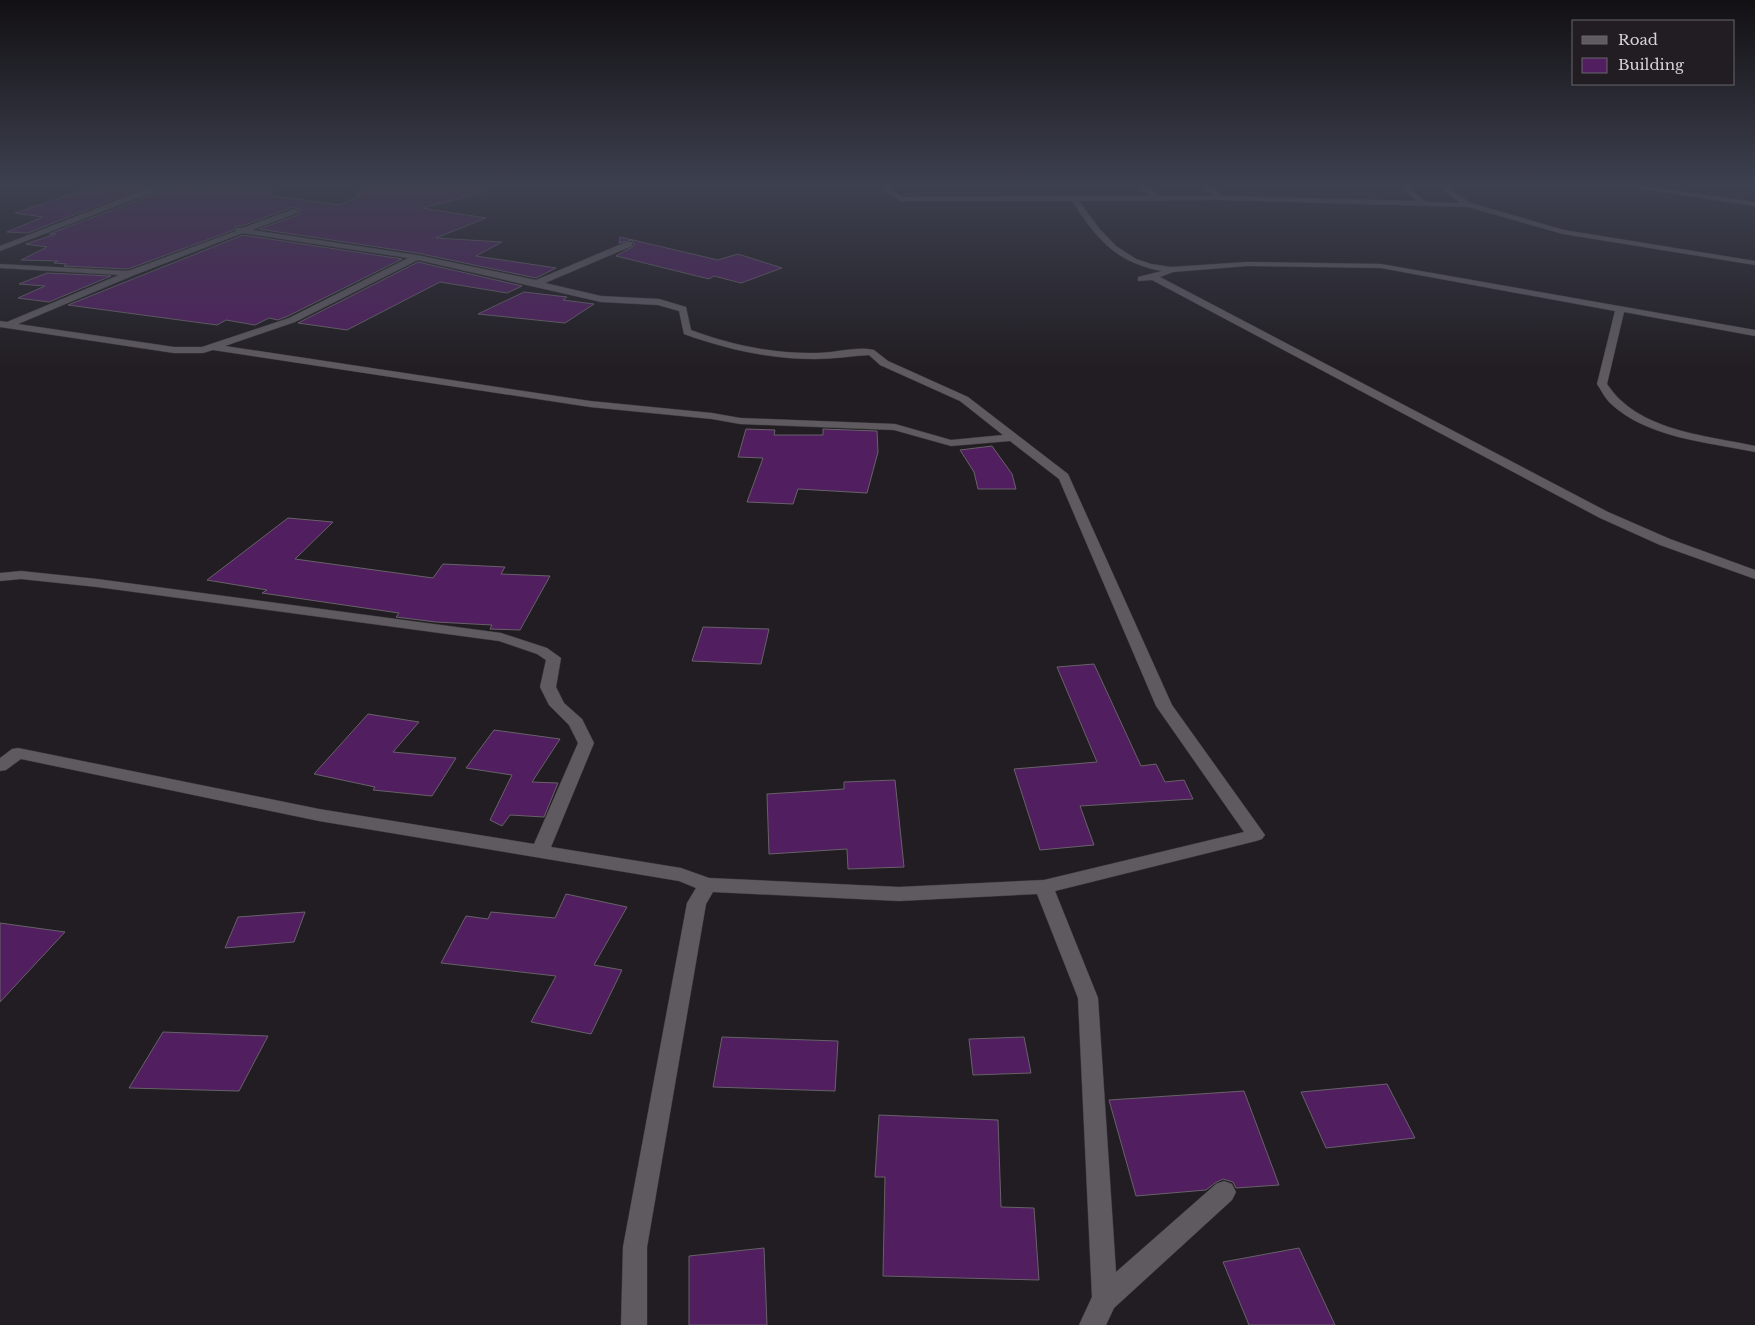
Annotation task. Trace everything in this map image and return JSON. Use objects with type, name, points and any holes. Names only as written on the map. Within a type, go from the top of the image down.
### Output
[{"type":"street","points":[[4,324],[199,246]]},
{"type":"street","points":[[0,766],[18,753],[319,815],[681,874],[708,884],[899,894],[1044,887],[1256,835],[1164,706],[1064,478],[964,399],[884,363],[871,352],[817,356],[789,355],[720,344],[687,332],[683,309],[659,302],[602,299],[417,257],[343,246]]},
{"type":"street","points":[[536,283],[625,246]]},
{"type":"street","points":[[1111,246],[1143,265],[1172,270],[1247,264],[1381,266],[1755,334]]},
{"type":"street","points":[[1649,246],[1755,263]]},
{"type":"street","points":[[4,324],[174,350],[203,350],[292,320],[417,257]]},
{"type":"street","points":[[0,266],[129,274]]},
{"type":"street","points":[[1141,279],[1172,270]]},
{"type":"street","points":[[1153,277],[1604,515],[1665,542],[1755,575]]},
{"type":"street","points":[[1620,309],[1602,384],[1607,395],[1622,408],[1640,419],[1669,430],[1755,449]]},
{"type":"street","points":[[214,347],[590,404],[712,416],[740,421],[895,426],[951,443],[1013,437]]},
{"type":"street","points":[[0,577],[21,574],[97,583],[501,637],[542,651],[554,658],[548,687],[557,705],[576,723],[586,744],[540,851]]},
{"type":"street","points":[[634,1325],[636,1246],[697,903],[708,884]]},
{"type":"street","points":[[1044,887],[1088,998],[1105,1299]]},
{"type":"street","points":[[1092,1325],[1105,1299],[1224,1192]]},
{"type":"building","points":[[39,246],[191,246],[128,269],[64,266],[67,264],[54,263],[58,261],[21,260],[47,247]]},
{"type":"building","points":[[216,246],[315,246],[402,259],[288,316],[278,320],[269,318],[255,325],[226,320],[217,325],[68,305]]},
{"type":"building","points":[[370,246],[495,246],[476,256],[556,268],[536,278],[417,253]]},
{"type":"building","points":[[634,246],[658,246],[718,260],[738,254],[782,268],[741,283],[714,276],[709,279],[616,256]]},
{"type":"building","points":[[418,262],[522,286],[507,293],[440,282],[347,330],[298,323]]},
{"type":"building","points":[[47,273],[111,276],[49,302],[18,298],[45,286],[19,284]]},
{"type":"building","points":[[524,292],[567,297],[563,300],[594,304],[565,323],[478,314]]},
{"type":"building","points":[[746,429],[775,430],[774,435],[823,435],[823,429],[877,431],[878,452],[867,493],[798,489],[793,504],[747,502],[763,458],[738,457]]},
{"type":"building","points":[[992,446],[1012,474],[1016,489],[978,489],[974,472],[960,450]]},
{"type":"building","points":[[288,518],[333,522],[295,559],[433,578],[443,564],[505,567],[501,574],[550,576],[520,630],[490,629],[492,625],[436,622],[396,617],[399,613],[262,593],[267,590],[207,580]]},
{"type":"building","points":[[703,627],[769,629],[761,664],[692,661]]},
{"type":"building","points":[[1094,664],[1141,766],[1156,764],[1165,782],[1184,780],[1193,799],[1080,806],[1094,845],[1040,850],[1014,769],[1097,762],[1057,667]]},
{"type":"building","points":[[368,714],[419,722],[393,752],[456,758],[432,796],[373,790],[375,787],[314,774]]},
{"type":"building","points":[[494,730],[560,739],[532,782],[558,783],[544,817],[510,815],[502,826],[490,820],[512,775],[466,768]]},
{"type":"building","points":[[895,780],[904,867],[848,869],[847,849],[769,854],[767,794],[844,789],[844,782]]},
{"type":"building","points":[[566,894],[627,907],[594,965],[622,970],[591,1034],[531,1022],[556,976],[441,963],[466,916],[488,919],[491,912],[555,918]]},
{"type":"building","points":[[305,912],[294,942],[225,948],[238,917]]},
{"type":"building","points":[[0,923],[65,932],[0,1002]]},
{"type":"building","points":[[163,1032],[268,1036],[239,1091],[129,1088]]},
{"type":"building","points":[[722,1037],[838,1041],[835,1091],[713,1087]]},
{"type":"building","points":[[1024,1037],[1031,1073],[973,1075],[969,1039]]},
{"type":"building","points":[[1387,1084],[1415,1138],[1326,1148],[1301,1092]]},
{"type":"building","points":[[1244,1091],[1279,1185],[1236,1188],[1233,1182],[1223,1179],[1206,1190],[1136,1196],[1109,1100]]},
{"type":"building","points":[[879,1115],[998,1120],[1001,1207],[1034,1208],[1039,1280],[883,1276],[885,1177],[875,1177]]},
{"type":"building","points":[[764,1248],[767,1325],[689,1325],[689,1256]]},
{"type":"building","points":[[1299,1248],[1335,1325],[1249,1325],[1223,1262]]}]
